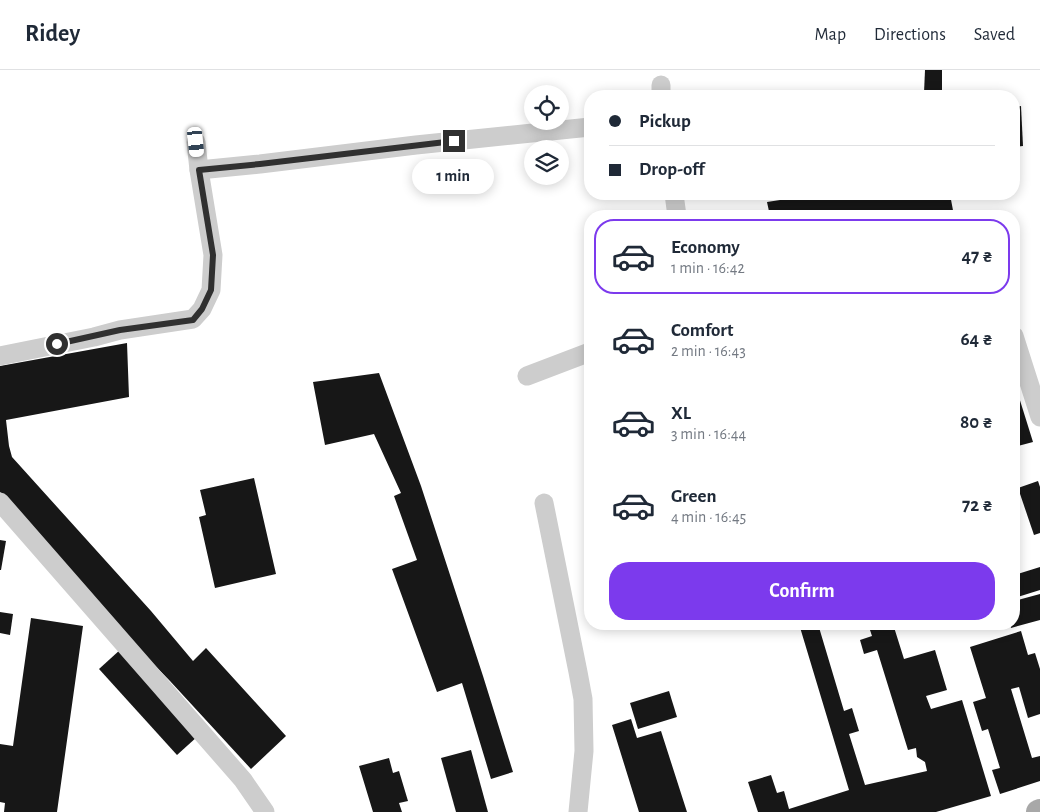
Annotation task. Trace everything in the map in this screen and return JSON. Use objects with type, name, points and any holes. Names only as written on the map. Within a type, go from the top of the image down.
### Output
[{"type":"street","points":[[199,170],[584,127]]},
{"type":"street","points":[[0,356],[120,330],[193,320],[202,309],[211,290],[213,255],[196,142]]},
{"type":"street","points":[[527,376],[584,354]]},
{"type":"street","points":[[1020,355],[1040,417]]},
{"type":"street","points":[[0,502],[244,780],[265,812]]},
{"type":"street","points":[[544,503],[583,700],[584,751],[578,812]]},
{"type":"building","points":[[925,70],[942,70],[942,90],[924,90]]},
{"type":"building","points":[[1020,106],[1023,146],[1020,146]]},
{"type":"building","points":[[780,200],[951,200],[953,210],[769,210],[767,202]]},
{"type":"building","points":[[127,343],[129,397],[6,420],[12,457],[151,611],[193,661],[206,648],[286,736],[251,769],[124,634],[0,492],[0,366]]},
{"type":"building","points":[[379,373],[421,486],[513,772],[491,779],[462,683],[437,692],[392,569],[417,560],[394,496],[401,493],[374,434],[325,445],[313,382]]},
{"type":"building","points":[[1020,400],[1033,442],[1020,445]]},
{"type":"building","points":[[254,478],[276,574],[215,588],[199,517],[206,515],[200,490]]},
{"type":"building","points":[[1038,481],[1040,487],[1040,533],[1034,535],[1020,494],[1020,487]]},
{"type":"building","points":[[0,540],[6,541],[1,570],[0,570]]},
{"type":"building","points":[[1040,567],[1040,590],[1020,596],[1020,573]]},
{"type":"building","points":[[1040,594],[1040,620],[1020,626],[1020,599]]},
{"type":"building","points":[[0,612],[13,614],[10,635],[0,633]]},
{"type":"building","points":[[31,618],[83,626],[57,812],[4,812],[5,803],[0,802],[0,744],[13,746]]},
{"type":"building","points":[[801,630],[820,630],[844,711],[852,708],[859,731],[849,734],[865,785],[927,771],[925,762],[917,757],[916,748],[908,750],[877,650],[864,654],[860,640],[872,636],[870,630],[895,630],[904,659],[935,650],[947,690],[926,696],[931,709],[962,700],[991,796],[936,812],[758,812],[748,782],[771,775],[777,793],[784,791],[789,809],[849,790]]},
{"type":"building","points":[[1021,631],[1028,655],[1035,653],[1040,669],[1040,714],[1028,718],[1019,687],[1011,689],[1032,758],[1040,756],[1040,781],[1000,794],[992,770],[1000,768],[988,729],[982,731],[973,702],[986,698],[970,647]]},
{"type":"building","points":[[121,649],[198,736],[177,755],[99,669]]},
{"type":"building","points":[[669,691],[677,717],[638,729],[630,703]]},
{"type":"building","points":[[631,719],[637,738],[661,731],[687,812],[639,812],[612,725]]},
{"type":"building","points":[[471,750],[488,812],[456,812],[441,758]]},
{"type":"building","points":[[389,758],[393,773],[399,771],[408,801],[399,803],[402,812],[373,812],[359,766]]},
{"type":"route","points":[[57,344],[120,330],[193,320],[202,309],[211,290],[213,255],[199,170],[454,141]]}]
